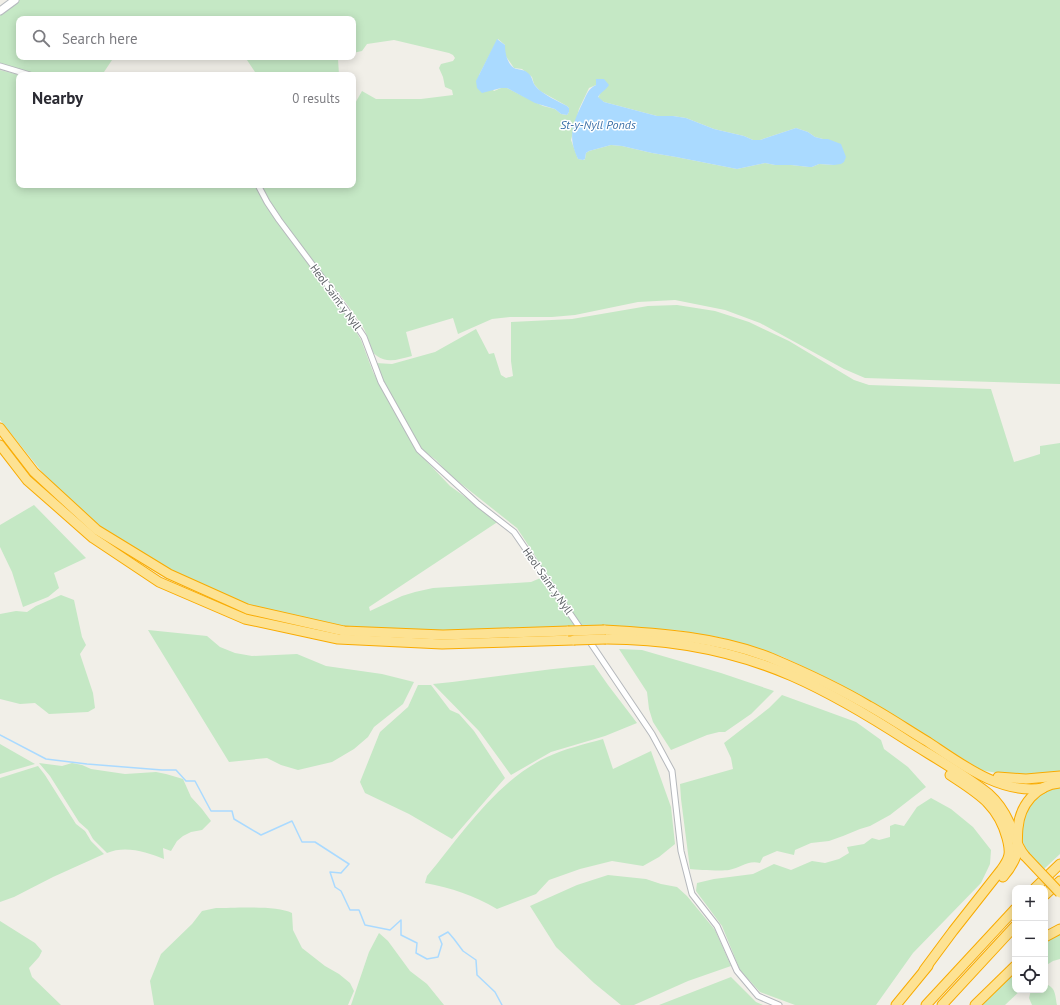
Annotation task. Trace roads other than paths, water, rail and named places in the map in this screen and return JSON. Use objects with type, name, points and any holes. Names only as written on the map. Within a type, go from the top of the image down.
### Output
[{"type":"highway","points":[[0,428],[34,472],[97,530],[169,574],[247,608],[344,630],[443,635],[568,630],[605,634],[698,648],[747,660],[792,676],[871,717],[989,794],[1002,808],[1025,856],[1060,893]]},
{"type":"highway","points":[[0,445],[26,480],[93,538],[159,582],[245,619],[338,639],[442,644],[574,640],[605,634],[679,635],[734,647],[769,658],[828,683],[850,695],[963,765],[991,780],[1028,790],[1043,788]]},
{"type":"highway","points":[[871,717],[890,734],[986,800],[995,810],[1001,821],[1010,849],[1006,864],[924,970]]},
{"type":"highway","points":[[980,774],[1016,779],[1060,781]]},
{"type":"highway","points":[[896,1005],[1011,868],[1016,854],[1018,821],[1023,807],[1032,796],[1043,788],[1060,781]]},
{"type":"highway","points":[[1039,885],[1060,864]]},
{"type":"highway","points":[[1048,892],[1060,881]]},
{"type":"highway","points":[[926,1005],[1012,912]]},
{"type":"highway","points":[[942,1005],[1012,929]]},
{"type":"highway","points":[[1048,935],[1060,929]]},
{"type":"highway","points":[[975,1005],[1012,969]]},
{"type":"street","points":[[0,11],[14,0]]},
{"type":"street","points":[[0,66],[20,72]]},
{"type":"street","name":"Heol Saint y Nyll","points":[[260,188],[279,220],[344,307],[364,337],[381,382],[418,450],[478,504],[514,532],[652,734],[672,771],[681,851],[692,894],[717,926],[737,971],[758,996],[779,1005]]},
{"type":"water","name":"St-y-Nyll Ponds","points":[[497,39],[505,45],[507,58],[512,66],[516,69],[523,70],[530,75],[534,84],[540,91],[567,106],[569,108],[569,112],[567,115],[561,114],[555,109],[535,103],[507,88],[482,93],[477,88],[476,81]]},
{"type":"water","name":"St-y-Nyll Ponds","points":[[596,79],[604,79],[609,85],[598,97],[604,102],[657,116],[686,118],[714,129],[744,136],[753,140],[760,140],[796,128],[808,132],[815,137],[828,139],[841,144],[846,157],[844,162],[841,164],[834,165],[819,164],[809,167],[765,163],[737,169],[611,145],[589,151],[586,153],[585,159],[578,159],[572,136],[574,123],[589,90],[596,85]]},
{"type":"waterway","points":[[0,735],[46,759],[87,764],[176,770],[186,781],[195,781],[211,811],[232,811],[234,819],[261,835],[292,821],[302,842],[315,842],[349,864],[341,873],[330,872],[335,887],[341,891],[350,910],[359,910],[365,925],[390,930],[401,920],[401,935],[417,943],[416,953],[427,959],[438,957],[442,944],[439,937],[448,932],[463,951],[476,960],[477,975],[495,992],[502,1005]]}]
